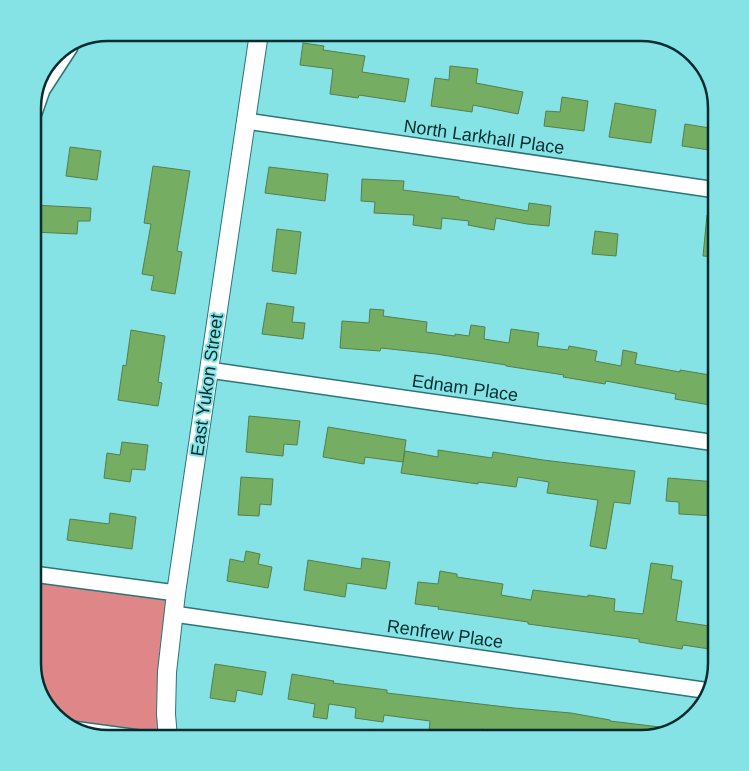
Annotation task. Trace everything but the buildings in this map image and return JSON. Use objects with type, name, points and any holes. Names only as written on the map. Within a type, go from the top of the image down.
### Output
[{"type":"street","name":"East Yukon Street","points":[[167,730],[167,672],[176,593],[258,41]]},
{"type":"street","points":[[45,85],[61,61]]},
{"type":"street","name":"North Larkhall Place","points":[[246,121],[708,189]]},
{"type":"street","name":"Ednam Place","points":[[209,370],[708,443]]},
{"type":"street","points":[[41,575],[176,593]]},
{"type":"street","name":"Renfrew Place","points":[[174,614],[702,690]]},
{"type":"shaded area","points":[[41,583],[166,600],[157,683],[158,730],[138,730],[74,720],[58,707],[50,696],[45,685],[41,663]]}]
